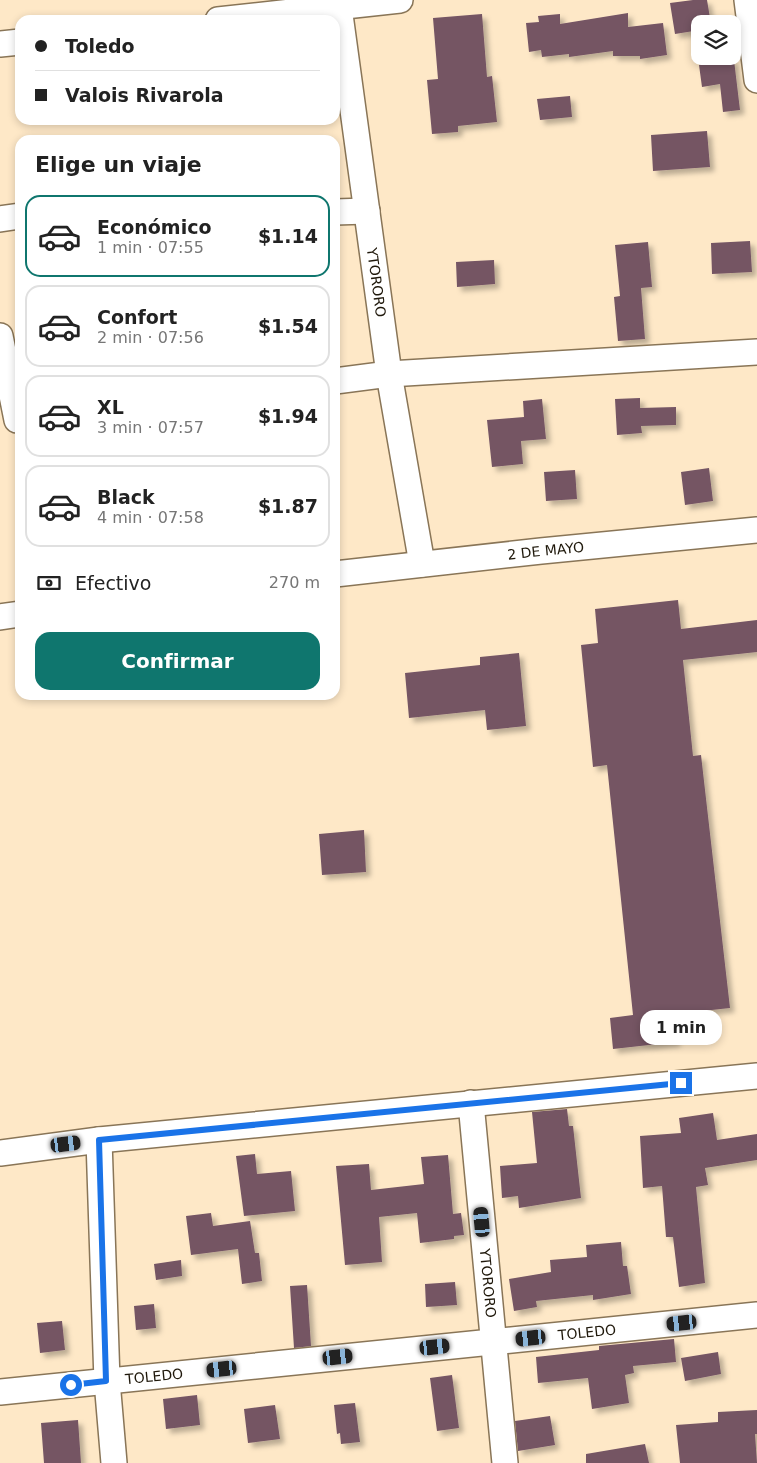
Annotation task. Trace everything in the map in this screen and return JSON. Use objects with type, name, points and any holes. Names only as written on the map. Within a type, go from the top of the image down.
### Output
[{"type":"street","points":[[253,15],[338,3],[400,0]]},
{"type":"street","points":[[747,0],[757,80]]},
{"type":"street","name":"YTORORO","points":[[340,17],[389,374],[422,564]]},
{"type":"street","points":[[0,44],[15,42]]},
{"type":"street","points":[[340,212],[367,211]]},
{"type":"street","points":[[0,218],[15,216]]},
{"type":"street","points":[[0,336],[12,420]]},
{"type":"street","points":[[340,380],[389,374],[757,352]]},
{"type":"street","name":"2 DE MAYO","points":[[340,573],[757,530]]},
{"type":"street","points":[[0,616],[15,614]]},
{"type":"street","points":[[0,1152],[99,1140],[757,1076]]},
{"type":"street","name":"YTORORO","points":[[471,1103],[505,1463]]},
{"type":"street","points":[[99,1140],[106,1381],[114,1463]]},
{"type":"street","name":"TOLEDO","points":[[0,1392],[757,1315]]},
{"type":"building","points":[[707,0],[710,15],[691,15],[691,31],[675,34],[670,3]]},
{"type":"building","points":[[628,13],[628,27],[663,23],[667,55],[640,59],[640,56],[613,56],[613,51],[569,57],[569,54],[542,57],[541,50],[529,52],[526,23],[539,22],[538,16],[560,14],[560,24]]},
{"type":"building","points":[[482,14],[487,77],[492,76],[497,122],[458,126],[458,132],[432,134],[427,80],[438,79],[433,18]]},
{"type":"building","points":[[699,65],[735,65],[740,110],[723,112],[720,84],[702,87]]},
{"type":"building","points":[[570,96],[572,117],[540,120],[537,99]]},
{"type":"building","points":[[707,131],[710,167],[653,171],[651,135]]},
{"type":"building","points":[[750,241],[752,272],[712,274],[711,243]]},
{"type":"building","points":[[648,242],[652,287],[641,288],[645,339],[618,341],[614,297],[620,296],[615,245]]},
{"type":"building","points":[[494,260],[495,284],[457,287],[456,262]]},
{"type":"building","points":[[640,398],[640,408],[676,407],[676,425],[641,426],[642,433],[617,435],[615,399]]},
{"type":"building","points":[[542,399],[546,439],[521,441],[523,464],[492,467],[487,420],[524,417],[523,401]]},
{"type":"building","points":[[709,468],[713,501],[685,505],[681,472]]},
{"type":"building","points":[[575,470],[577,499],[546,501],[544,472]]},
{"type":"building","points":[[678,600],[681,629],[757,620],[757,652],[683,660],[693,756],[701,755],[730,1008],[674,1014],[676,1042],[613,1049],[610,1018],[633,1015],[607,765],[593,767],[581,645],[598,643],[595,609]]},
{"type":"building","points":[[519,653],[526,726],[487,730],[485,710],[409,718],[405,673],[480,665],[480,657]]},
{"type":"building","points":[[364,830],[366,872],[322,875],[319,834]]},
{"type":"building","points":[[567,1109],[569,1126],[573,1126],[581,1198],[519,1208],[518,1196],[502,1198],[500,1166],[537,1163],[532,1112]]},
{"type":"building","points":[[713,1113],[717,1140],[757,1134],[757,1160],[705,1168],[708,1185],[696,1187],[705,1283],[679,1287],[673,1237],[666,1237],[662,1186],[643,1188],[640,1136],[681,1133],[679,1118]]},
{"type":"building","points":[[255,1154],[257,1174],[291,1171],[295,1211],[244,1216],[236,1156]]},
{"type":"building","points":[[448,1155],[453,1214],[461,1213],[464,1235],[454,1236],[454,1239],[420,1243],[417,1213],[379,1217],[382,1262],[345,1265],[336,1166],[369,1164],[371,1190],[424,1184],[421,1157]]},
{"type":"building","points":[[211,1213],[213,1226],[250,1221],[255,1253],[259,1253],[262,1281],[242,1284],[238,1249],[191,1255],[186,1216]]},
{"type":"building","points":[[621,1242],[623,1266],[627,1266],[631,1294],[593,1300],[593,1295],[536,1301],[537,1307],[514,1311],[509,1279],[551,1272],[550,1260],[587,1257],[586,1245]]},
{"type":"building","points":[[181,1260],[182,1276],[156,1280],[154,1264]]},
{"type":"building","points":[[455,1282],[457,1305],[426,1307],[425,1284]]},
{"type":"building","points":[[307,1285],[311,1346],[294,1348],[290,1286]]},
{"type":"building","points":[[154,1304],[156,1328],[136,1330],[134,1306]]},
{"type":"building","points":[[62,1321],[65,1350],[40,1353],[37,1323]]},
{"type":"building","points":[[674,1339],[676,1362],[633,1366],[634,1373],[625,1375],[629,1403],[592,1409],[588,1378],[538,1383],[536,1357],[599,1350],[599,1346]]},
{"type":"building","points":[[718,1352],[721,1374],[685,1381],[681,1358]]},
{"type":"building","points":[[452,1375],[459,1428],[437,1431],[430,1378]]},
{"type":"building","points":[[197,1395],[200,1425],[166,1429],[163,1399]]},
{"type":"building","points":[[355,1403],[360,1442],[341,1444],[340,1433],[337,1434],[334,1405]]},
{"type":"building","points":[[275,1405],[280,1439],[248,1443],[244,1409]]},
{"type":"building","points":[[757,1410],[757,1434],[755,1434],[757,1463],[680,1463],[676,1425],[718,1422],[718,1412]]},
{"type":"building","points":[[550,1416],[555,1445],[518,1451],[515,1421]]},
{"type":"building","points":[[78,1420],[81,1463],[44,1463],[41,1423]]},
{"type":"building","points":[[645,1444],[649,1463],[586,1463],[586,1454]]},
{"type":"route","points":[[71,1385],[106,1381],[99,1140],[681,1083]]}]
